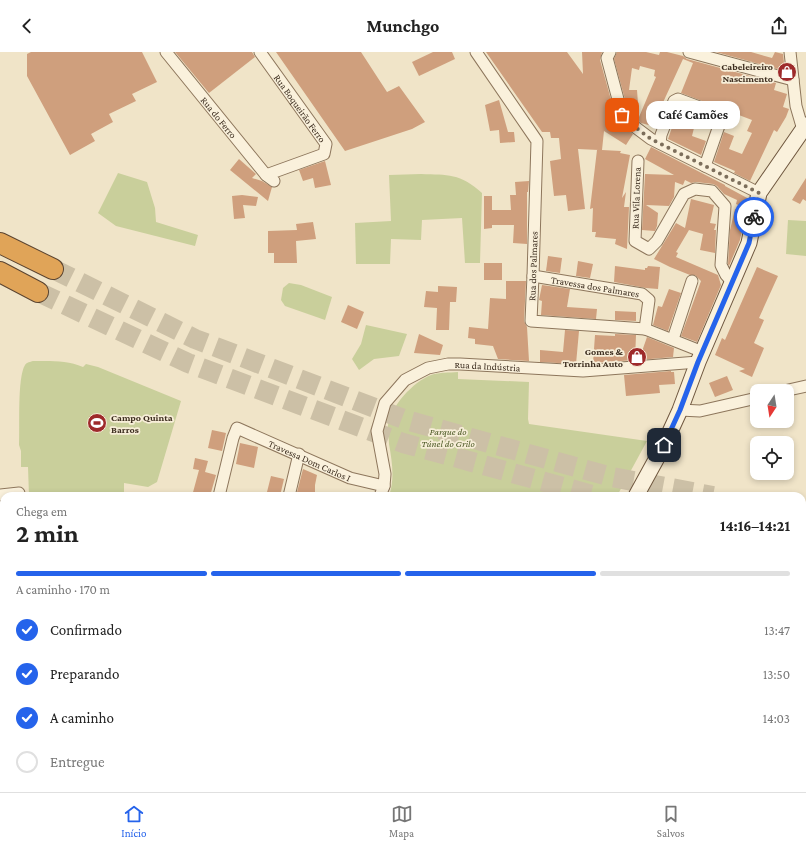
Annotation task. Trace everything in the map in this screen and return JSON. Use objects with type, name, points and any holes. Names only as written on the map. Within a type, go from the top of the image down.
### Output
[{"type":"highway","points":[[0,243],[53,269]]},
{"type":"highway","points":[[5,275],[38,292]]},
{"type":"street","name":"Rua do Ferro","points":[[166,52],[270,178]]},
{"type":"street","name":"Rua Boqueirão Ferro","points":[[260,52],[326,144],[324,154],[270,178]]},
{"type":"street","name":"Rua dos Palmares","points":[[476,52],[537,141],[534,276],[531,321],[645,329],[673,339],[701,357]]},
{"type":"street","points":[[610,52],[607,58],[623,118],[651,139],[759,193]]},
{"type":"street","points":[[689,52],[793,80]]},
{"type":"street","points":[[638,492],[664,445],[680,410],[749,243],[759,193],[804,127],[796,106],[790,52]]},
{"type":"street","points":[[660,143],[661,135],[674,101],[678,99],[721,115],[721,120],[705,166]]},
{"type":"street","name":"Rua Vila Lorena","points":[[638,161],[635,242],[648,249],[657,241],[684,194],[694,189],[712,192],[726,206],[721,264],[726,275],[732,282]]},
{"type":"street","name":"Travessa dos Palmares","points":[[534,276],[642,294],[649,300],[645,329]]},
{"type":"street","points":[[673,339],[692,281]]},
{"type":"street","name":"Rua da Indústria","points":[[382,491],[385,474],[378,431],[385,403],[404,380],[428,368],[448,364],[460,364],[583,371],[701,357]]},
{"type":"street","points":[[794,389],[806,386]]},
{"type":"street","points":[[680,410],[700,411],[750,400]]},
{"type":"street","name":"Travessa Dom Carlos I","points":[[220,492],[233,438],[237,428],[382,491]]},
{"type":"street","points":[[290,492],[299,454]]},
{"type":"green space","points":[[118,173],[147,182],[155,208],[156,222],[198,235],[195,246],[116,226],[98,213]]},
{"type":"green space","points":[[389,175],[446,175],[460,178],[474,186],[482,193],[480,263],[465,263],[462,218],[422,220],[421,240],[391,239],[390,264],[356,264],[355,223],[391,221]]},
{"type":"green space","points":[[788,220],[806,221],[806,256],[786,254]]},
{"type":"green space","points":[[289,283],[301,285],[332,297],[325,320],[285,306],[281,300],[283,288]]},
{"type":"green space","points":[[366,325],[407,334],[399,356],[374,359],[359,370],[352,359],[361,344]]},
{"type":"green space","name":"Campo Quinta Barros","points":[[59,361],[83,367],[86,364],[98,367],[181,401],[157,482],[148,487],[124,483],[124,492],[29,492],[28,467],[21,467],[21,451],[19,445],[19,404],[22,371],[25,365],[29,362]]},
{"type":"green space","name":"Parque do Túnel do Grilo","points":[[458,372],[458,379],[529,382],[529,424],[647,441],[619,492],[390,492],[392,470],[388,427],[393,410],[410,389],[417,383],[424,378],[438,373]]},
{"type":"building","points":[[31,52],[142,52],[157,82],[132,94],[136,101],[109,114],[113,122],[91,134],[95,141],[70,155],[27,76],[27,54]]},
{"type":"building","points":[[175,52],[252,52],[255,57],[209,93]]},
{"type":"building","points":[[276,52],[361,52],[387,92],[399,86],[425,122],[412,129],[345,151]]},
{"type":"building","points":[[433,52],[452,52],[455,59],[419,76],[412,62]]},
{"type":"building","points":[[486,52],[567,52],[583,74],[582,52],[602,52],[600,60],[615,114],[608,112],[607,116],[618,122],[633,134],[626,145],[604,131],[602,150],[621,151],[620,153],[630,155],[622,198],[626,192],[624,207],[629,207],[627,249],[615,244],[616,239],[595,237],[596,232],[592,232],[593,208],[590,209],[597,150],[599,150],[578,149],[585,209],[568,211],[566,195],[554,196],[550,161],[561,159],[559,138],[551,138],[550,132],[542,132]]},
{"type":"building","points":[[617,52],[646,52],[659,55],[660,52],[667,52],[683,56],[687,59],[776,83],[774,90],[787,94],[783,107],[789,109],[777,132],[774,130],[750,181],[734,173],[735,171],[714,162],[724,132],[734,136],[729,149],[742,154],[752,133],[747,131],[752,120],[681,93],[693,63],[683,59],[660,109],[657,107],[652,126],[641,123],[629,114],[614,59]],"holes":[[[640,66],[655,70],[654,76],[656,77],[639,117],[637,90],[629,90],[632,68],[639,70]]]},
{"type":"building","points":[[716,52],[751,52],[772,58],[775,52],[783,54],[785,71]]},
{"type":"building","points":[[499,100],[508,132],[514,132],[515,142],[500,143],[499,130],[490,131],[485,105]]},
{"type":"building","points":[[679,107],[694,113],[689,126],[694,128],[692,136],[706,141],[701,155],[668,139]]},
{"type":"building","points":[[651,147],[749,199],[747,209],[736,204],[737,200],[724,194],[717,186],[713,184],[696,182],[691,183],[685,180],[683,185],[675,182],[674,197],[669,206],[646,205],[658,213],[655,231],[642,230],[645,174],[674,175],[645,159]]},
{"type":"building","points":[[239,159],[256,174],[252,178],[262,181],[272,187],[268,201],[230,170]]},
{"type":"building","points":[[325,161],[331,185],[315,188],[313,178],[303,181],[299,170]]},
{"type":"building","points":[[806,178],[806,201],[803,199],[800,204],[792,200]]},
{"type":"building","points":[[529,181],[527,192],[527,244],[513,243],[514,225],[492,225],[492,228],[484,229],[484,196],[492,196],[492,210],[511,210],[510,195],[516,195],[515,182]]},
{"type":"building","points":[[242,195],[258,197],[256,206],[243,205],[245,218],[234,219],[232,196]]},
{"type":"building","points":[[691,199],[714,205],[710,223],[716,224],[714,230],[716,230],[715,253],[700,250],[703,234],[689,230],[676,252],[678,253],[676,257],[718,275],[721,285],[697,342],[681,336],[701,281],[695,275],[690,275],[654,259],[676,223],[685,228]]},
{"type":"building","points":[[735,209],[746,212],[740,240],[729,266],[730,230]]},
{"type":"building","points":[[313,222],[316,239],[296,241],[297,263],[274,263],[274,253],[268,253],[268,231],[297,230],[296,224]]},
{"type":"building","points":[[548,256],[562,258],[560,273],[546,271]]},
{"type":"building","points":[[578,261],[593,264],[590,278],[576,276]]},
{"type":"building","points":[[484,263],[502,263],[502,280],[484,280]]},
{"type":"building","points":[[615,266],[645,270],[648,266],[660,267],[658,289],[614,282]]},
{"type":"building","points":[[757,267],[778,276],[759,318],[764,320],[754,343],[764,348],[752,377],[739,371],[745,369],[715,355],[722,338],[725,340]]},
{"type":"building","points":[[506,281],[526,281],[524,321],[527,327],[529,361],[498,359],[493,346],[475,344],[475,339],[468,338],[469,327],[488,329],[490,298],[506,299]]},
{"type":"building","points":[[542,285],[570,289],[567,307],[597,309],[596,319],[541,315],[542,301],[539,300]]},
{"type":"building","points":[[438,286],[457,287],[456,302],[450,302],[449,330],[436,330],[437,308],[424,307],[426,291],[438,292]]},
{"type":"building","points":[[669,289],[681,293],[668,331],[653,325],[658,306],[662,307]]},
{"type":"building","points":[[348,305],[364,312],[357,329],[341,322]]},
{"type":"building","points":[[615,311],[636,312],[636,321],[615,320]]},
{"type":"building","points":[[565,330],[579,331],[576,364],[540,362],[540,350],[563,352]]},
{"type":"building","points":[[419,334],[443,345],[440,355],[414,353]]},
{"type":"building","points":[[615,334],[636,335],[635,360],[593,363],[595,335],[615,336]]},
{"type":"building","points":[[647,337],[674,348],[673,357],[639,360]]},
{"type":"building","points":[[674,372],[675,384],[659,385],[660,393],[626,396],[624,375]]},
{"type":"building","points":[[727,376],[733,390],[715,397],[709,383]]},
{"type":"building","points":[[212,430],[226,433],[222,451],[208,448]]},
{"type":"building","points":[[240,443],[258,447],[254,468],[236,464]]},
{"type":"building","points":[[195,458],[208,461],[205,472],[216,475],[211,492],[193,492],[199,470],[193,469]]},
{"type":"building","points":[[303,469],[317,475],[315,492],[297,492]]},
{"type":"building","points":[[271,476],[284,479],[281,492],[267,492]]},
{"type":"tunnel","points":[[53,269],[195,339],[406,420],[612,477],[692,492]]},
{"type":"tunnel","points":[[38,292],[188,363],[403,443],[581,492]]},
{"type":"way so far","points":[[622,115],[623,118],[651,139],[759,193],[754,217]]},
{"type":"place","name":"Cabeleireiro Nascimento","points":[[787,72]]},
{"type":"place","name":"Café Camões","points":[[622,115]]},
{"type":"place","name":"Gomes & Torrinha Auto","points":[[637,357]]},
{"type":"place","name":"Campo Quinta Barros","points":[[97,423]]},
{"type":"route","points":[[664,445],[749,243],[754,217]]}]
